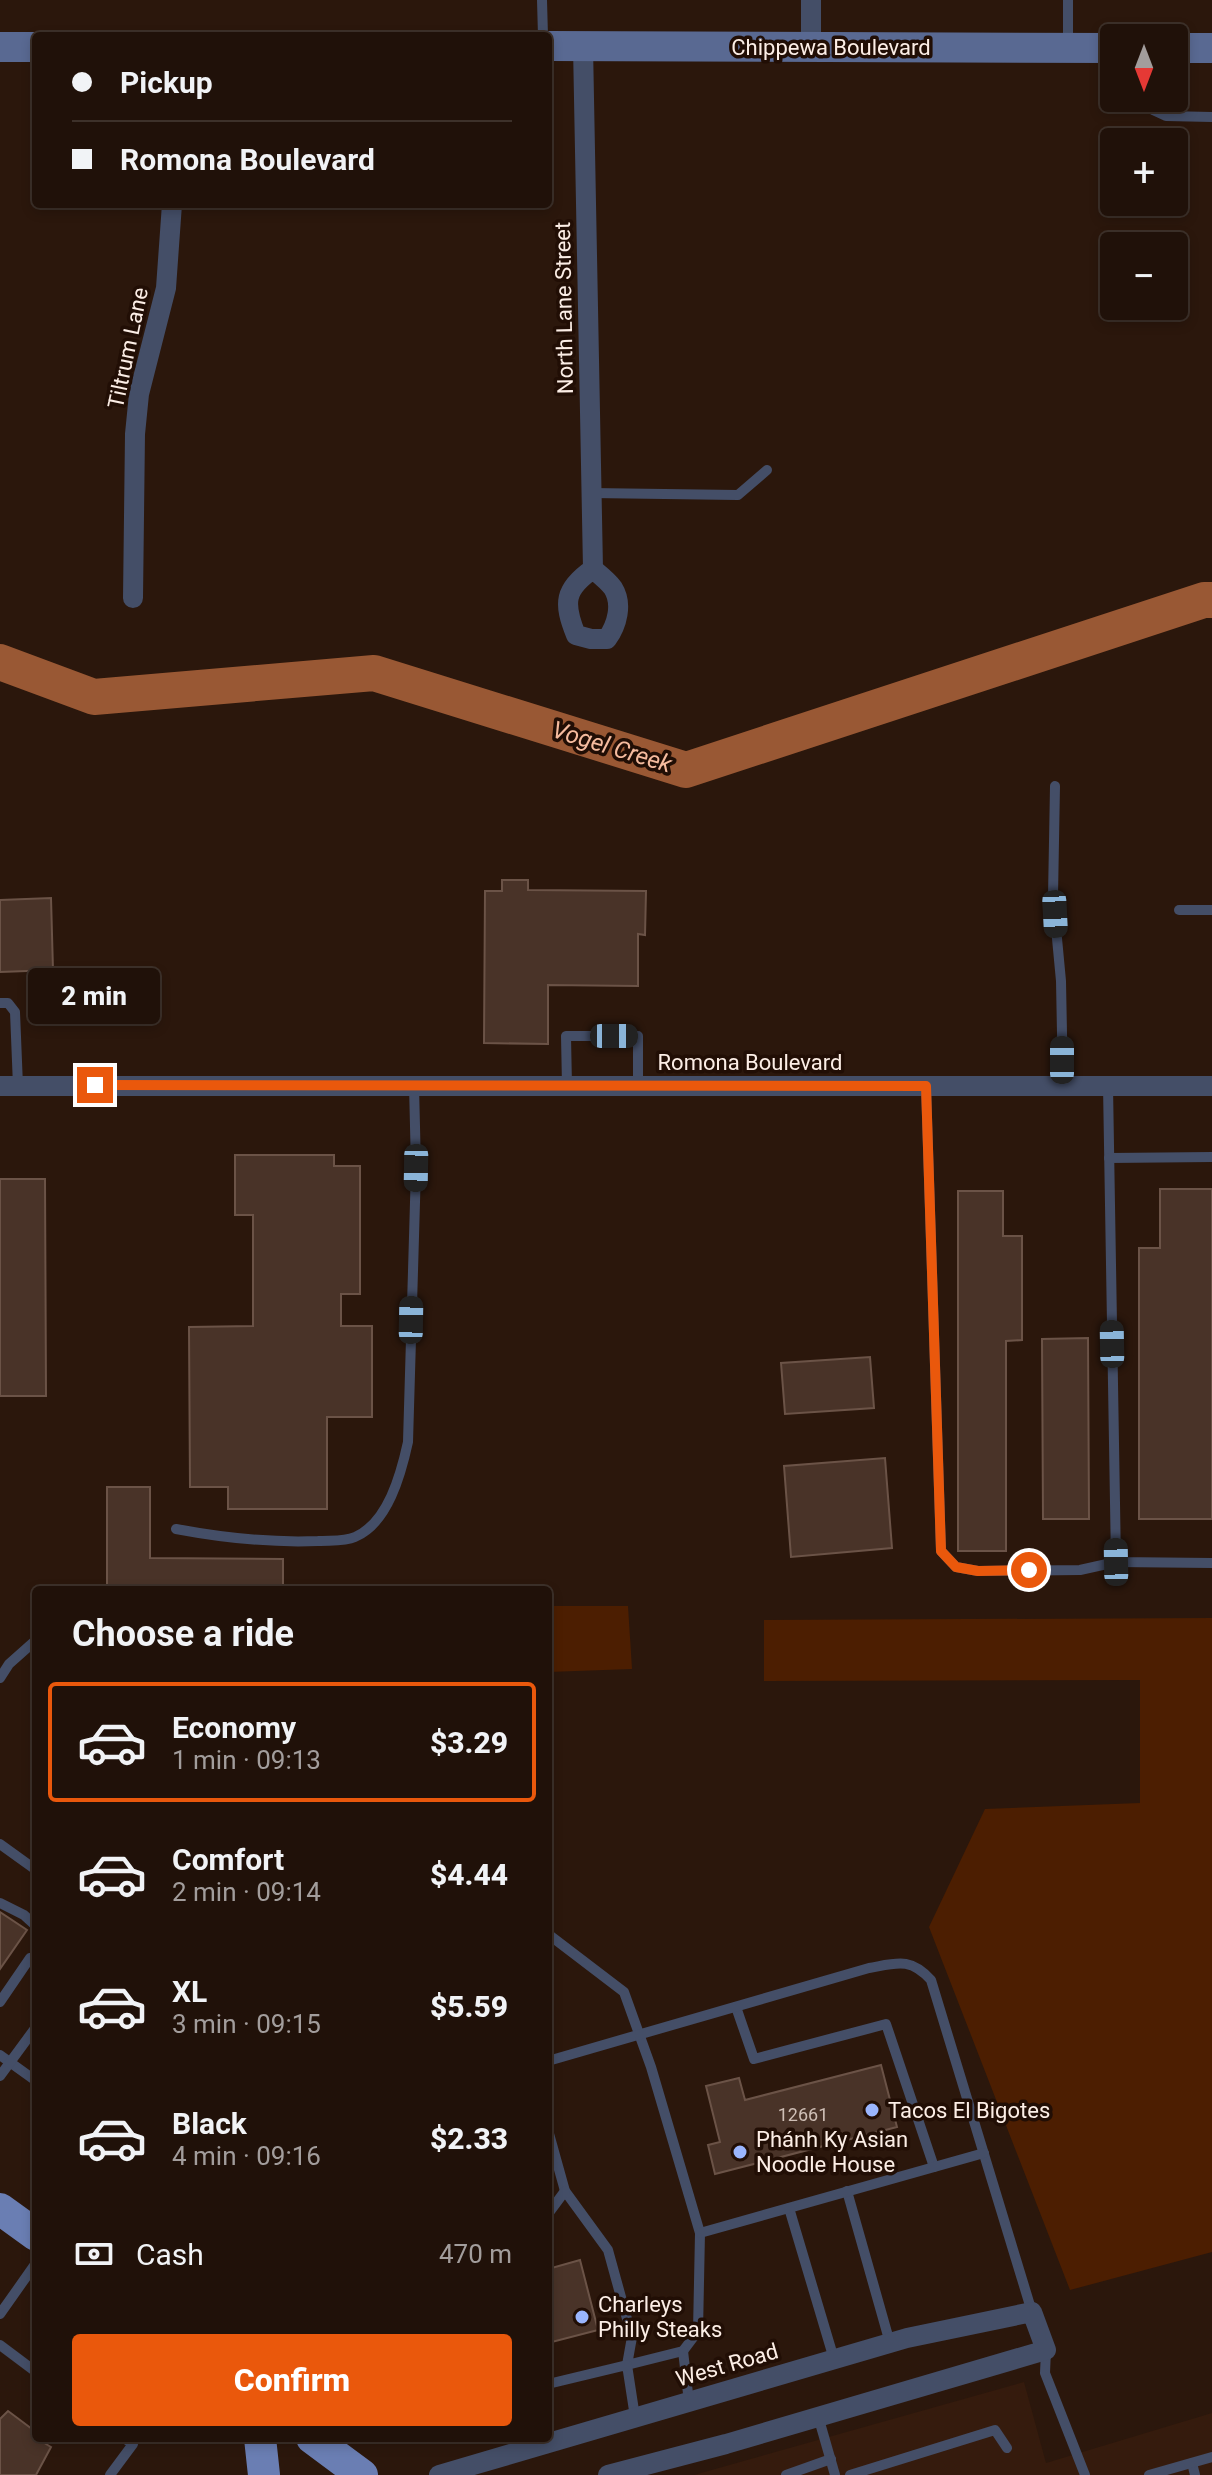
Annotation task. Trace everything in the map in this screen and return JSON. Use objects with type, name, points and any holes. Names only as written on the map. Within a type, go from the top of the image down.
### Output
[{"type":"main road","points":[[0,2209],[32,2232]]},
{"type":"main road","points":[[260,2442],[264,2475]]},
{"type":"main road","points":[[317,2442],[362,2475]]},
{"type":"street","points":[[811,0],[811,48]]},
{"type":"street","name":"Chippewa Boulevard","points":[[552,46],[1100,48]]},
{"type":"street","name":"North Lane Street","points":[[583,46],[593,569]]},
{"type":"street","points":[[0,47],[32,47]]},
{"type":"street","points":[[1188,48],[1212,48]]},
{"type":"street","name":"Tiltrum Lane","points":[[133,598],[135,434],[139,394],[166,288],[172,208]]},
{"type":"street","name":"Romona Boulevard","points":[[9,1086],[1212,1086]]},
{"type":"street","points":[[608,2475],[1046,2350],[1032,2312]]},
{"type":"street","name":"West Road","points":[[552,2442],[890,2343],[1032,2312]]},
{"type":"street","name":"West Road","points":[[439,2475],[551,2442]]},
{"type":"lane","points":[[542,0],[543,32]]},
{"type":"lane","points":[[1068,0],[1068,48]]},
{"type":"lane","points":[[1157,112],[1166,116],[1212,117]]},
{"type":"lane","points":[[591,493],[738,495],[767,470]]},
{"type":"lane","points":[[1055,786],[1053,896],[1061,981],[1063,1086]]},
{"type":"lane","points":[[1179,910],[1212,910]]},
{"type":"lane","points":[[0,1003],[8,1003],[15,1012],[9,1086]]},
{"type":"lane","points":[[567,1086],[566,1036],[638,1036],[638,1086]]},
{"type":"lane","points":[[176,1529],[231,1540],[343,1540],[357,1536],[377,1519],[391,1496],[408,1442],[416,1168],[414,1085]]},
{"type":"lane","points":[[926,1086],[941,1551],[956,1567],[978,1571],[1080,1570],[1116,1562],[1212,1563]]},
{"type":"lane","points":[[1108,1086],[1116,1562]]},
{"type":"lane","points":[[1109,1158],[1212,1157]]},
{"type":"lane","points":[[1,1673],[32,1644]]},
{"type":"lane","points":[[0,1844],[32,1867]]},
{"type":"lane","points":[[0,1903],[32,1922]]},
{"type":"lane","points":[[552,1937],[624,1992],[651,2067],[700,2233],[698,2331],[683,2351],[552,2383]]},
{"type":"lane","points":[[0,2002],[32,1960]]},
{"type":"lane","points":[[552,2060],[869,1968],[900,1962],[918,1966],[931,1980],[1032,2312]]},
{"type":"lane","points":[[736,2007],[754,2059],[886,2024],[934,2167]]},
{"type":"lane","points":[[0,2076],[32,2032]]},
{"type":"lane","points":[[0,2055],[32,2078]]},
{"type":"lane","points":[[552,2144],[565,2191],[608,2250],[632,2337],[627,2365],[635,2417]]},
{"type":"lane","points":[[700,2233],[984,2153]]},
{"type":"lane","points":[[552,2206],[565,2191]]},
{"type":"lane","points":[[847,2191],[890,2343]]},
{"type":"lane","points":[[789,2208],[834,2359]]},
{"type":"lane","points":[[0,2314],[32,2269]]},
{"type":"lane","points":[[0,2345],[32,2369]]},
{"type":"lane","points":[[1046,2350],[1045,2373],[1085,2475]]},
{"type":"lane","points":[[683,2351],[689,2402]]},
{"type":"lane","points":[[818,2416],[835,2475]]},
{"type":"lane","points":[[850,2475],[995,2430],[1007,2448]]},
{"type":"lane","points":[[110,2475],[133,2444],[130,2442]]},
{"type":"lane","points":[[1149,2475],[1212,2457]]},
{"type":"lane","points":[[786,2475],[831,2459]]},
{"type":"lane","points":[[1192,2463],[1195,2475]]},
{"type":"shaded area","points":[[552,1606],[628,1606],[632,1669],[552,1672]]},
{"type":"shaded area","points":[[1212,1618],[1212,2252],[1070,2290],[929,1927],[985,1809],[1140,1803],[1140,1680],[764,1681],[764,1620]]},
{"type":"shaded area","points":[[1024,2382],[1046,2463],[1212,2413],[1212,2475],[694,2475]]},
{"type":"building","points":[[502,880],[528,880],[528,890],[646,891],[645,935],[638,934],[638,986],[548,985],[548,1044],[484,1043],[485,891],[502,891]]},
{"type":"building","points":[[51,898],[53,970],[0,972],[0,900]]},
{"type":"building","points":[[235,1155],[334,1155],[334,1166],[360,1166],[360,1294],[341,1294],[341,1326],[372,1326],[372,1417],[327,1417],[327,1509],[228,1509],[228,1487],[190,1487],[189,1327],[253,1326],[253,1215],[235,1215]]},
{"type":"building","points":[[0,1179],[45,1179],[46,1396],[0,1396]]},
{"type":"building","points":[[1160,1189],[1212,1189],[1212,1519],[1139,1519],[1139,1248],[1160,1248]]},
{"type":"building","points":[[958,1191],[1003,1191],[1003,1236],[1022,1236],[1022,1340],[1006,1341],[1006,1551],[958,1551]]},
{"type":"building","points":[[1088,1338],[1089,1519],[1043,1519],[1042,1339]]},
{"type":"building","points":[[870,1357],[874,1408],[785,1414],[781,1363]]},
{"type":"building","points":[[885,1458],[892,1548],[791,1557],[784,1466]]},
{"type":"building","points":[[107,1487],[150,1487],[150,1558],[283,1559],[283,1586],[107,1586]]},
{"type":"building","points":[[0,1912],[27,1930],[0,1969]]},
{"type":"building","points":[[881,2065],[897,2127],[715,2174],[708,2145],[720,2142],[706,2086],[739,2078],[745,2100]]},
{"type":"building","points":[[580,2260],[598,2330],[552,2342],[552,2268]]},
{"type":"building","points":[[8,2411],[32,2429],[32,2442],[43,2442],[51,2447],[36,2475],[0,2475],[0,2419]]},
{"type":"waterway","name":"Vogel Creek","points":[[0,662],[94,697],[374,673],[686,770],[1204,600],[1212,600]]},
{"type":"place","name":"Tacos El Bigotes","points":[[872,2110]]},
{"type":"place","name":"Phánh Ky Asian Noodle House","points":[[740,2152]]},
{"type":"place","name":"Charleys Philly Steaks","points":[[582,2317]]},
{"type":"route","points":[[95,1085],[926,1086],[941,1551],[956,1567],[978,1571],[1029,1570]]}]
